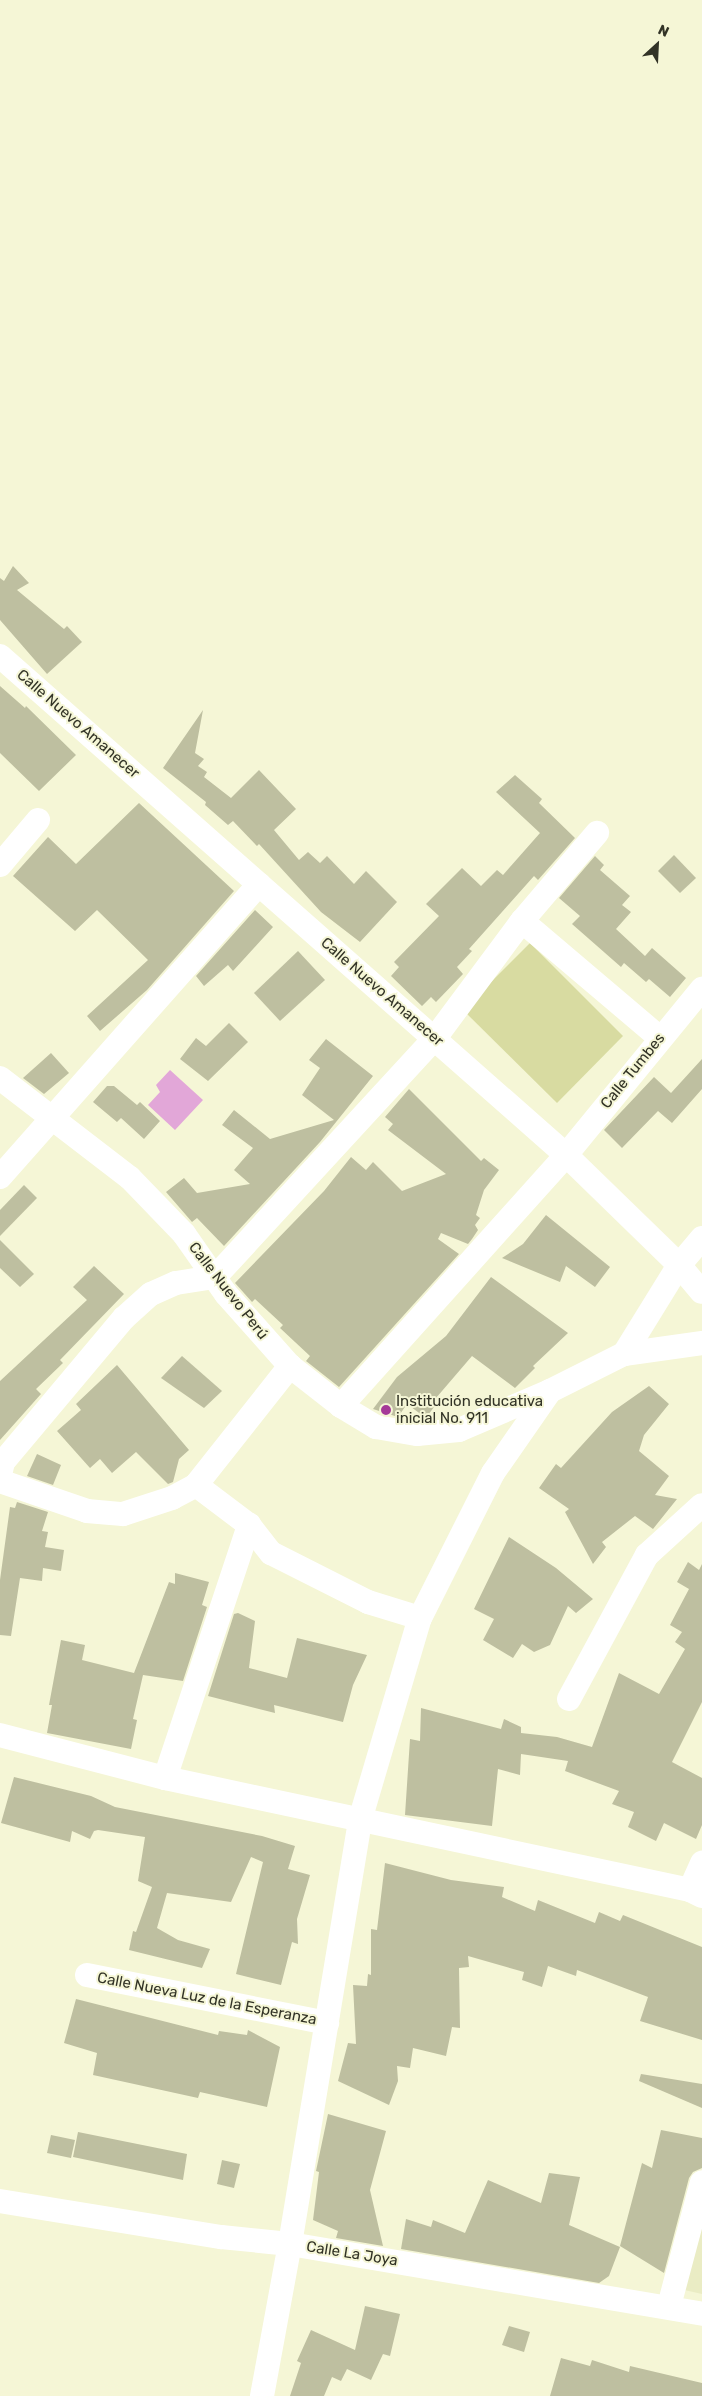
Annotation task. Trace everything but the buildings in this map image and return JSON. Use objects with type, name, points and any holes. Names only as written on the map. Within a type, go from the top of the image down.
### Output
[{"type":"street","name":"Calle Nuevo Amanecer","points":[[0,656],[566,1155],[679,1265],[702,1292]]},
{"type":"street","points":[[0,865],[38,820]]},
{"type":"street","points":[[290,1366],[196,1485],[172,1498],[123,1514],[87,1510],[1,1469],[77,1372],[124,1318],[151,1294],[176,1283],[215,1277],[435,1038],[522,921],[596,833]]},
{"type":"street","points":[[0,1177],[259,884]]},
{"type":"street","points":[[522,921],[660,1038]]},
{"type":"street","name":"Calle Tumbes","points":[[341,1406],[566,1155],[702,989]]},
{"type":"street","name":"Calle Nuevo Perú","points":[[0,1078],[130,1178],[184,1234],[258,1333],[290,1366],[341,1406],[376,1427],[417,1434],[459,1430],[550,1391],[624,1354],[702,1343]]},
{"type":"street","points":[[624,1354],[679,1265],[702,1238]]},
{"type":"street","points":[[262,2396],[290,2244],[360,1820],[420,1618],[493,1473],[550,1391]]},
{"type":"street","points":[[196,1485],[249,1525],[271,1553],[307,1574],[368,1602],[420,1618]]},
{"type":"street","points":[[569,1699],[647,1555],[702,1505]]},
{"type":"street","points":[[165,1778],[249,1525]]},
{"type":"street","points":[[0,1735],[165,1778],[696,1893],[702,1864]]},
{"type":"street","name":"Calle Nueva Luz de la Esperanza","points":[[87,1975],[327,2023]]},
{"type":"street","points":[[669,2306],[702,2182]]},
{"type":"street","name":"Calle La Joya","points":[[0,2201],[221,2236],[290,2244],[669,2306],[702,2314]]},
{"type":"shaded area","points":[[530,943],[623,1036],[557,1103],[463,1010]]},
{"type":"shaded area","points":[[170,1070],[203,1100],[175,1130],[148,1105],[160,1092],[156,1085]]},
{"type":"shaded area","points":[[702,2194],[702,2294],[680,2289]]},
{"type":"place","name":"Institución educativa inicial No. 911","points":[[386,1410]]}]
